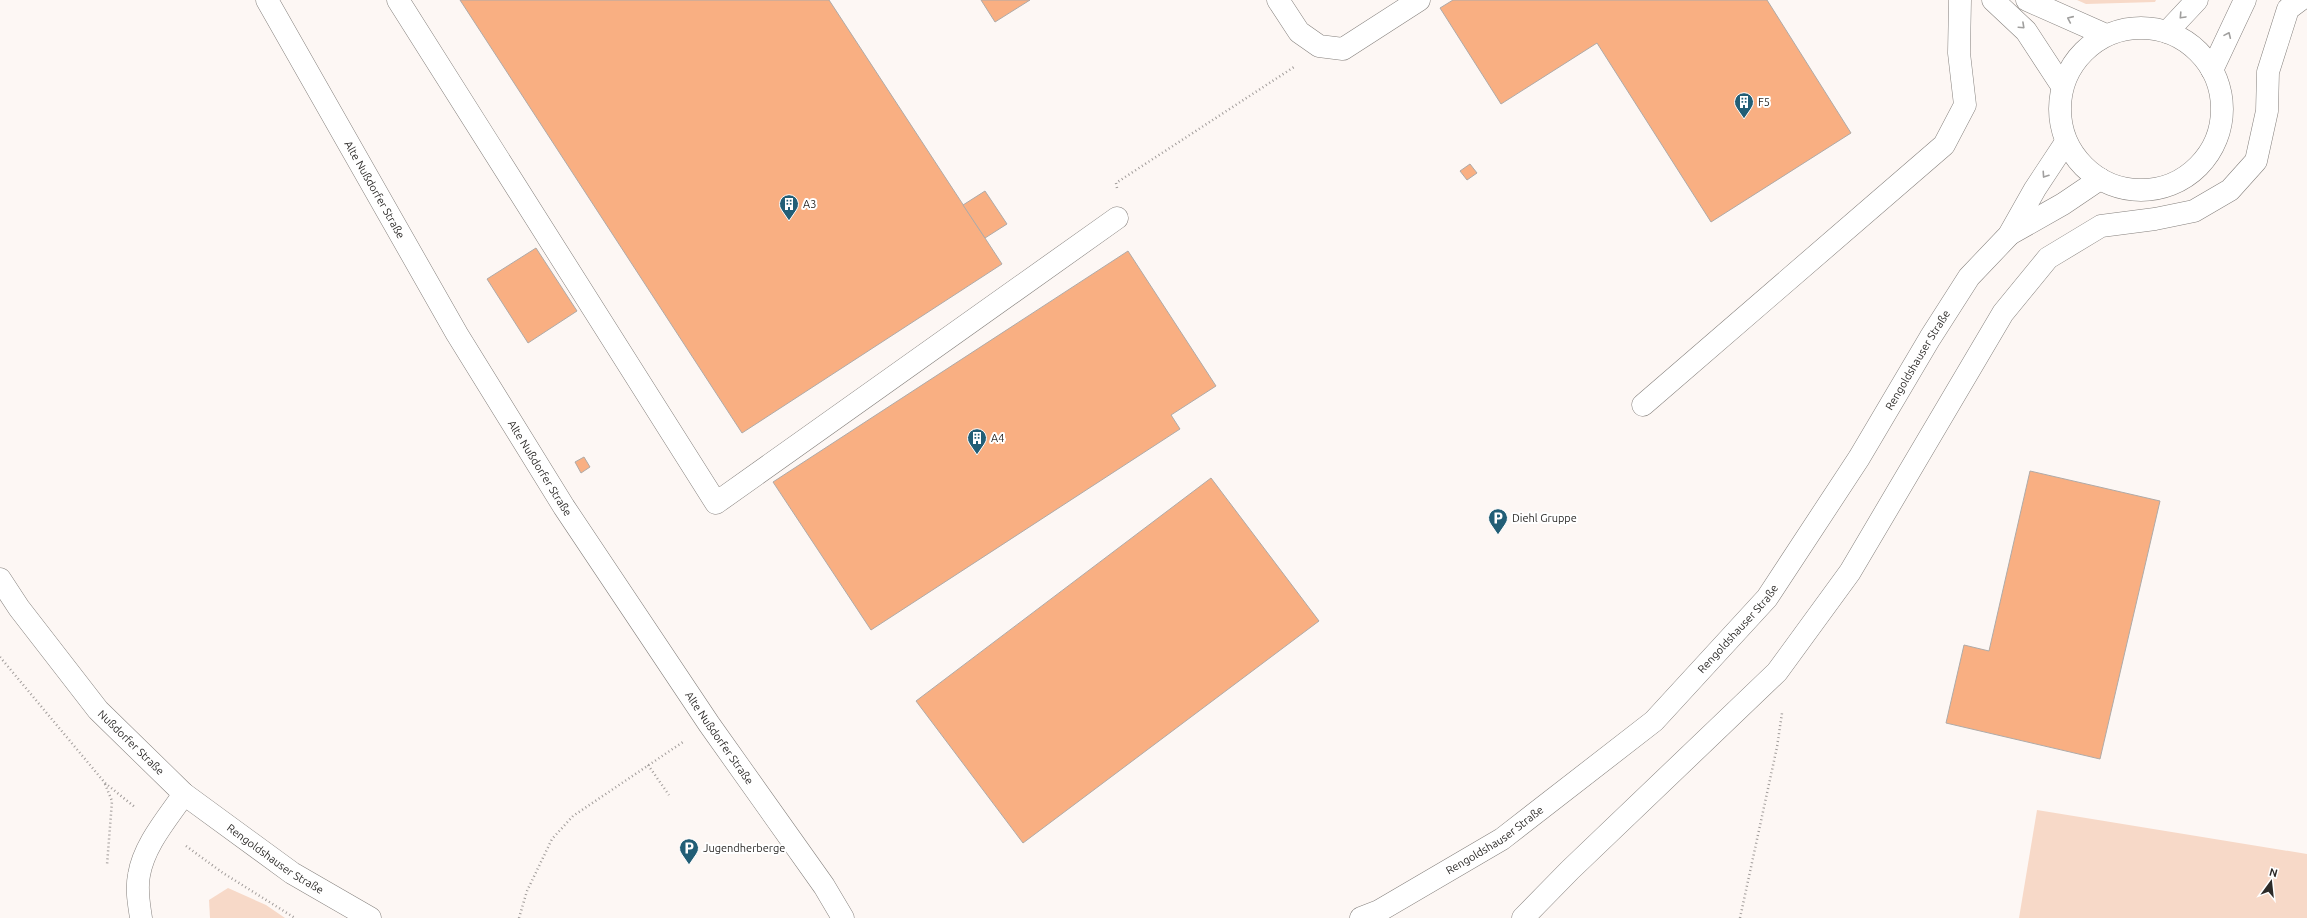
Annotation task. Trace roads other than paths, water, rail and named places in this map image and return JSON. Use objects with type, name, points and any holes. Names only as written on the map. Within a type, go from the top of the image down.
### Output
[{"type":"street","name":"Alte Nußdorfer Straße","points":[[267,0],[457,334],[564,507],[709,724],[824,886],[843,918]]},
{"type":"street","points":[[398,0],[716,503],[1117,218]]},
{"type":"street","points":[[1278,0],[1299,32],[1319,46],[1344,49],[1419,0]]},
{"type":"street","points":[[1643,405],[1944,146],[1965,105],[1959,53],[1960,0]]},
{"type":"street","points":[[1993,0],[2026,31],[2062,86]]},
{"type":"street","points":[[2027,0],[2106,35]]},
{"type":"street","points":[[2167,32],[2196,0]]},
{"type":"street","points":[[2212,70],[2245,0]]},
{"type":"street","points":[[1523,918],[1777,672],[1850,572],[2003,313],[2048,258],[2101,226],[2155,219],[2194,210],[2230,190],[2256,161],[2267,111],[2268,72],[2288,9],[2300,0]]},
{"type":"street","points":[[2136,28],[2151,28],[2167,32],[2190,45],[2200,53],[2212,70],[2219,88],[2222,106],[2220,126],[2214,143],[2204,160],[2191,173],[2174,183],[2156,189],[2137,190],[2118,187],[2100,180],[2080,164],[2066,142],[2061,124],[2059,105],[2062,86],[2069,70],[2078,56],[2106,35],[2120,30],[2136,28]]},
{"type":"street","name":"Rengoldshauser Straße","points":[[1361,918],[1379,911],[1502,838],[1654,721],[1767,598],[1859,458],[1930,338],[1969,277],[2009,235],[2035,189],[2066,142]]},
{"type":"street","name":"Rengoldshauser Straße","points":[[2009,235],[2063,204],[2100,180]]},
{"type":"street","name":"Nußdorfer Straße","points":[[0,579],[19,608],[98,710],[184,794]]},
{"type":"street","points":[[141,918],[137,895],[139,875],[144,860],[161,828],[184,794]]},
{"type":"street","name":"Rengoldshauser Straße","points":[[184,794],[292,873],[370,918]]},
{"type":"place","name":"F5","points":[[1744,119]]},
{"type":"place","name":"A3","points":[[789,221]]},
{"type":"place","name":"A4","points":[[977,455]]},
{"type":"place","name":"Diehl Gruppe","points":[[1498,535]]},
{"type":"place","name":"Jugendherberge","points":[[689,865]]}]
